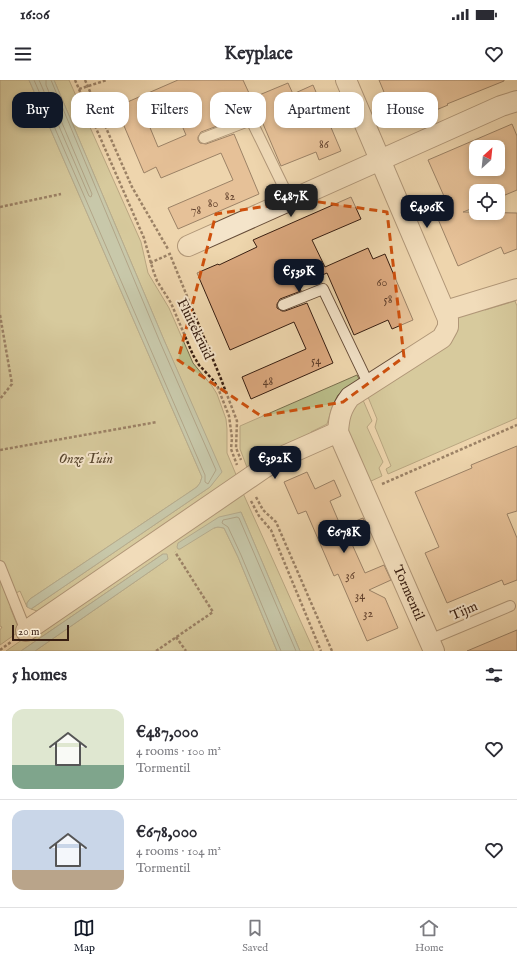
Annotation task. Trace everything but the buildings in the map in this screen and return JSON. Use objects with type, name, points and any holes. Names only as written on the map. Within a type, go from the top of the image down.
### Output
[{"type":"street","points":[[26,631],[204,510],[249,488],[284,456],[338,432],[339,419],[344,406],[350,398],[442,338],[448,328],[448,319],[445,311],[346,80]]},
{"type":"street","points":[[188,246],[501,106],[517,101]]},
{"type":"street","points":[[445,311],[517,289]]},
{"type":"street","name":"Tormentil","points":[[338,432],[432,646]]},
{"type":"lane","points":[[204,138],[251,120],[290,200]]},
{"type":"lane","points":[[283,305],[323,289],[369,385]]},
{"type":"lane","points":[[0,566],[26,631]]},
{"type":"lane","name":"Tijm","points":[[432,646],[510,606]]},
{"type":"path","name":"Fluitekruid","points":[[75,80],[144,238],[152,270],[157,281],[171,303],[193,356],[218,388],[230,416],[232,438],[231,449],[249,488],[253,507],[270,530],[321,651]]},
{"type":"path","points":[[86,80],[132,187],[167,247],[237,421],[236,448],[242,461]]},
{"type":"path","points":[[79,90],[107,80]]},
{"type":"path","points":[[0,207],[61,194]]},
{"type":"path","points":[[0,315],[12,384],[0,398]]},
{"type":"path","points":[[0,450],[157,422]]},
{"type":"path","points":[[365,491],[517,425]]},
{"type":"path","points":[[249,488],[263,510],[276,522],[332,651]]},
{"type":"path","points":[[156,651],[213,612],[165,537]]},
{"type":"path","points":[[176,637],[186,651]]},
{"type":"highlighted area","points":[[305,200],[387,212],[404,357],[343,402],[261,416],[178,360],[216,214]]},
{"type":"green space","name":"Onze Tuin","points":[[0,80],[29,80],[34,92],[12,92],[12,128],[50,128],[202,477],[197,487],[30,599],[27,603],[27,607],[20,591],[12,595],[16,605],[10,607],[18,627],[17,633],[0,645],[0,630],[2,627],[0,626]]},
{"type":"green space","points":[[54,80],[69,80],[74,92],[71,92],[71,120],[63,101],[63,92],[59,92]]},
{"type":"green space","points":[[74,128],[90,128],[141,242],[148,273],[169,308],[193,363],[217,394],[226,419],[227,453],[237,477],[40,612],[31,609],[210,487],[221,472]]},
{"type":"green space","points":[[515,301],[517,306],[517,418],[388,474],[386,469],[391,466],[375,427],[377,419],[368,397],[450,342],[457,331],[454,317],[484,305],[485,310]]},
{"type":"green space","points":[[357,375],[359,379],[338,395],[332,407],[327,424],[311,432],[312,436],[248,470],[240,449],[240,426]]},
{"type":"green space","points":[[363,400],[372,421],[367,427],[383,462],[379,468],[382,476],[369,482],[350,440],[346,424],[346,418],[349,412]]},
{"type":"green space","points":[[242,491],[314,651],[300,651],[241,512],[214,528],[224,528],[238,557],[277,651],[35,651],[168,559],[163,554],[21,651],[6,651],[173,535]]},
{"type":"water","points":[[29,80],[54,80],[59,92],[34,92]]},
{"type":"water","points":[[63,101],[71,120],[71,128],[74,128],[164,340],[222,472],[210,487],[31,609],[27,607],[27,603],[30,599],[197,487],[202,477],[50,128],[63,128]]},
{"type":"water","points":[[241,512],[300,651],[277,651],[238,557],[224,528],[214,528],[180,549],[177,547],[178,543],[219,517]]},
{"type":"water","points":[[163,554],[167,554],[168,559],[35,651],[21,651]]}]
